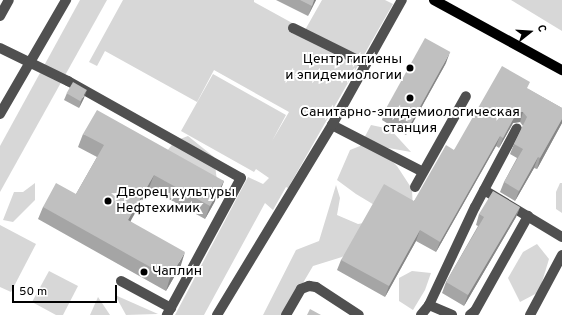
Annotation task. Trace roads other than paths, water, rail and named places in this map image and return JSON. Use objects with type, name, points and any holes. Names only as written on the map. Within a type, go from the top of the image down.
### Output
[{"type":"main road","points":[[438,1],[562,70]]},
{"type":"street","points":[[0,16],[9,0]]},
{"type":"street","points":[[0,114],[66,0]]},
{"type":"street","points":[[217,315],[332,125],[402,0]]},
{"type":"street","points":[[293,28],[366,64]]},
{"type":"street","points":[[0,48],[68,81],[241,178],[169,311],[121,281]]},
{"type":"street","points":[[415,187],[466,96]]},
{"type":"street","points":[[332,125],[423,172]]},
{"type":"street","points":[[421,315],[430,305],[484,190],[517,128]]},
{"type":"street","points":[[484,190],[562,237]]},
{"type":"street","points":[[470,315],[475,311],[528,216]]},
{"type":"street","points":[[530,315],[562,255]]},
{"type":"street","points":[[286,315],[301,289],[309,286],[316,287],[359,315]]},
{"type":"street","points":[[430,305],[452,315]]},
{"type":"place","name":"Центр гигиены и эпидемиологии","points":[[410,68]]},
{"type":"place","name":"Санитарно-эпидемиологическая станция","points":[[410,98]]},
{"type":"place","name":"Дворец культуры Нефтехимик","points":[[108,201]]},
{"type":"place","name":"Чаплин","points":[[144,272]]}]
